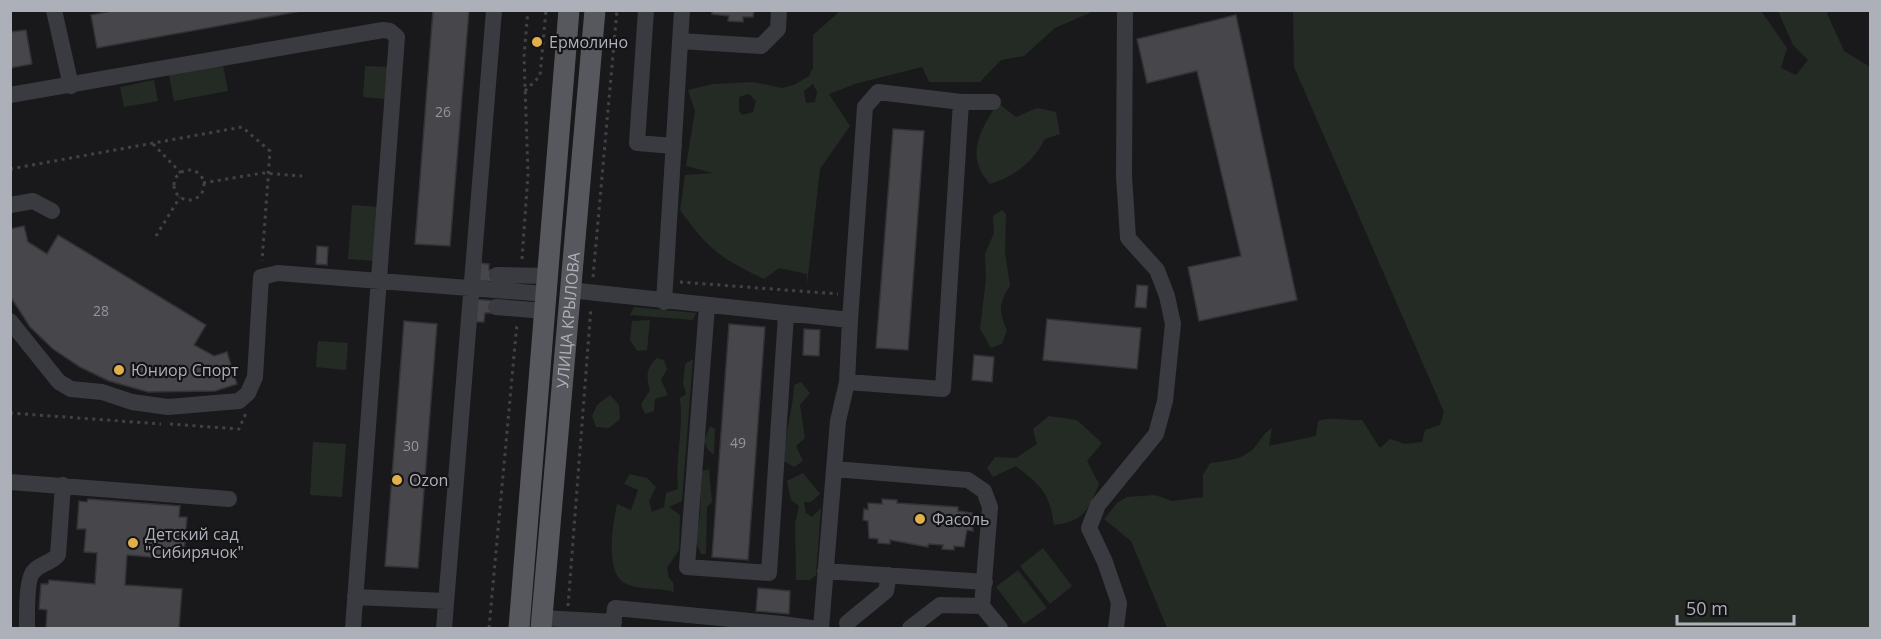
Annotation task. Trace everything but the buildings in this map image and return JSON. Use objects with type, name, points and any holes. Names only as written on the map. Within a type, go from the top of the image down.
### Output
[{"type":"main road","name":"УЛИЦА КРЫЛОВА","points":[[519,628],[569,10]]},
{"type":"main road","name":"УЛИЦА КРЫЛОВА","points":[[542,623],[595,10]]},
{"type":"lane","points":[[54,10],[71,86]]},
{"type":"lane","points":[[444,628],[494,10]]},
{"type":"lane","points":[[646,10],[637,143],[674,146]]},
{"type":"lane","points":[[664,302],[682,10]]},
{"type":"lane","points":[[680,41],[761,46],[778,29],[779,10]]},
{"type":"lane","points":[[1116,628],[1119,603],[1105,562],[1089,528],[1098,505],[1156,434],[1166,401],[1173,324],[1167,296],[1157,270],[1128,238],[1124,176],[1125,10]]},
{"type":"lane","points":[[10,95],[383,30],[394,33],[399,42],[353,628]]},
{"type":"lane","points":[[821,628],[838,421],[847,382],[865,107],[878,92],[961,102],[993,102]]},
{"type":"lane","points":[[847,382],[943,389],[961,102]]},
{"type":"lane","points":[[10,205],[33,201],[52,211]]},
{"type":"lane","points":[[10,321],[16,343],[59,382],[71,389],[102,392],[132,402],[168,407],[203,406],[239,400],[248,393],[255,378],[261,277],[278,273],[546,294]]},
{"type":"lane","points":[[497,275],[546,294]]},
{"type":"lane","points":[[569,290],[664,302],[850,320]]},
{"type":"lane","points":[[496,307],[546,294]]},
{"type":"lane","points":[[707,306],[687,567],[769,573],[786,315]]},
{"type":"lane","points":[[834,469],[968,480],[984,490],[990,507],[982,606],[1000,628]]},
{"type":"lane","points":[[10,482],[229,500]]},
{"type":"lane","points":[[27,628],[30,578],[34,570],[53,561],[58,555],[63,486]]},
{"type":"lane","points":[[825,571],[985,582]]},
{"type":"lane","points":[[847,623],[886,591],[889,575]]},
{"type":"lane","points":[[356,597],[446,601]]},
{"type":"lane","points":[[910,628],[940,605],[982,606]]},
{"type":"lane","points":[[542,623],[567,619],[613,625],[615,608],[811,628]]},
{"type":"path","points":[[525,91],[540,76],[546,10]]},
{"type":"path","points":[[567,619],[617,10]]},
{"type":"path","points":[[10,168],[242,127],[270,151],[261,277]]},
{"type":"path","points":[[152,143],[181,173]]},
{"type":"path","points":[[192,171],[201,177],[203,183],[203,189],[196,198],[185,200],[174,188],[174,182],[181,173],[192,171]]},
{"type":"path","points":[[203,183],[269,174],[302,176]]},
{"type":"path","points":[[156,236],[180,197]]},
{"type":"path","points":[[666,281],[852,295]]},
{"type":"shaded area","points":[[840,11],[1094,11],[1055,28],[1024,56],[1001,60],[980,82],[929,82],[922,67],[858,83],[829,94],[850,126],[820,169],[807,285],[807,274],[779,268],[764,279],[736,265],[716,252],[699,235],[680,210],[685,175],[713,173],[686,166],[695,111],[688,90],[713,84],[753,82],[782,88],[794,85],[809,76],[813,68],[813,35]],"holes":[[[813,84],[817,92],[815,102],[806,103],[804,91]],[[749,94],[756,101],[753,112],[742,115],[739,111],[739,97]]]},
{"type":"shaded area","points":[[1293,11],[1761,11],[1787,48],[1781,68],[1796,75],[1808,60],[1793,45],[1778,11],[1826,11],[1844,51],[1870,67],[1870,628],[1167,628],[1131,541],[1104,519],[1117,503],[1127,497],[1155,495],[1172,501],[1203,497],[1203,475],[1210,463],[1243,456],[1255,447],[1272,428],[1269,446],[1316,436],[1318,421],[1362,420],[1380,448],[1390,439],[1405,444],[1422,442],[1425,430],[1440,425],[1444,412],[1294,67]]},
{"type":"shaded area","points":[[223,65],[228,91],[174,101],[169,75]]},
{"type":"shaded area","points":[[365,66],[389,67],[386,99],[363,97]]},
{"type":"shaded area","points":[[154,80],[158,101],[124,107],[120,87]]},
{"type":"shaded area","points":[[998,103],[1016,117],[1037,108],[1056,112],[1060,134],[1045,139],[1035,155],[1015,172],[990,184],[982,174],[977,153],[985,124]]},
{"type":"shaded area","points":[[352,205],[380,207],[375,261],[348,259]]},
{"type":"shaded area","points":[[1002,210],[1006,214],[1005,252],[1010,286],[1003,298],[1001,308],[1007,330],[1002,344],[991,348],[980,329],[986,278],[985,254],[994,233],[993,216]]},
{"type":"shaded area","points":[[634,307],[696,313],[693,320],[630,315]]},
{"type":"shaded area","points":[[650,320],[647,350],[637,351],[630,340],[632,321]]},
{"type":"shaded area","points":[[318,341],[348,343],[346,370],[316,367]]},
{"type":"shaded area","points":[[657,358],[664,360],[667,369],[661,380],[668,395],[655,399],[654,411],[645,414],[641,404],[650,390],[649,369]]},
{"type":"shaded area","points":[[693,359],[682,501],[669,507],[680,515],[679,550],[667,568],[669,578],[673,582],[674,592],[634,587],[617,576],[614,567],[612,546],[617,504],[631,510],[638,490],[624,484],[630,474],[647,478],[656,487],[649,501],[652,512],[664,507],[666,493],[678,489],[680,398],[686,394],[683,383],[685,364]]},
{"type":"shaded area","points":[[801,382],[810,393],[800,405],[805,438],[796,446],[803,461],[794,467],[784,461],[784,451],[794,385]]},
{"type":"shaded area","points":[[610,395],[619,405],[620,419],[609,428],[596,427],[592,416],[597,405]]},
{"type":"shaded area","points":[[1049,416],[1077,420],[1102,443],[1087,461],[1099,484],[1088,508],[1072,521],[1054,525],[1047,497],[1025,473],[1016,466],[993,477],[987,468],[995,457],[1016,458],[1037,444],[1033,429]]},
{"type":"shaded area","points":[[710,426],[715,429],[714,455],[708,450],[704,441]]},
{"type":"shaded area","points":[[313,442],[346,444],[342,497],[310,495]]},
{"type":"shaded area","points":[[709,469],[712,502],[707,507],[706,554],[701,554],[696,542],[702,471]]},
{"type":"shaded area","points":[[803,473],[820,494],[811,502],[804,502],[806,513],[812,517],[821,508],[816,575],[810,580],[796,580],[795,523],[799,506],[791,500],[787,481]]},
{"type":"shaded area","points":[[1043,548],[1072,586],[1050,604],[1020,566]]},
{"type":"shaded area","points":[[1018,570],[1047,608],[1024,624],[996,587]]},
{"type":"place","name":"Ермолино","points":[[537,42]]},
{"type":"place","name":"Юниор Спорт","points":[[119,370]]},
{"type":"place","name":"Ozon","points":[[397,480]]},
{"type":"place","name":"Фасоль","points":[[920,519]]},
{"type":"place","name":"Детский сад \"Сибирячок\"","points":[[133,543]]}]
